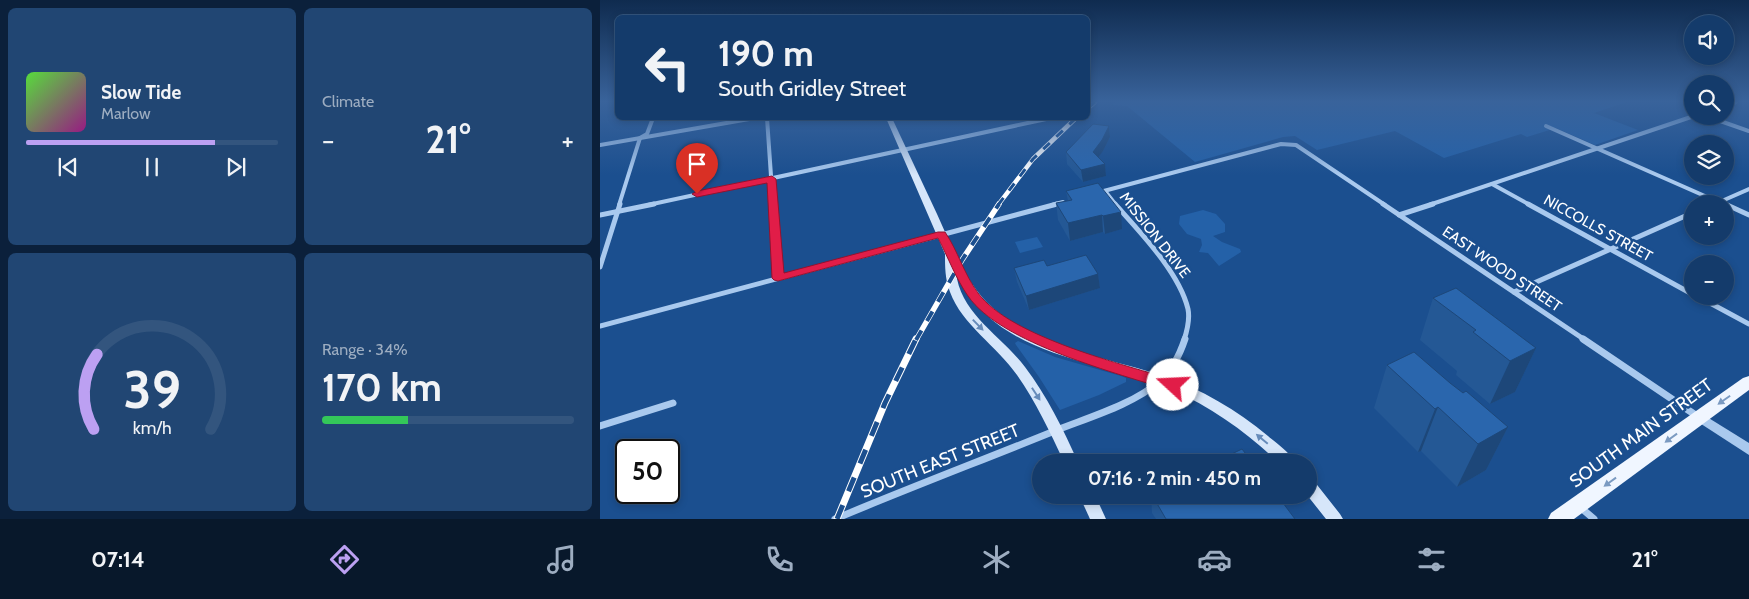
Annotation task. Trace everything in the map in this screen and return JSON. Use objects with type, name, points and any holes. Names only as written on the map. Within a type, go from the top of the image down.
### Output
[{"type":"main road","points":[[893,126],[950,254],[973,295],[989,311],[1017,330],[1052,346],[1161,380],[1200,398],[1235,419],[1278,454]]},
{"type":"main road","points":[[950,254],[952,285],[962,307],[1021,371],[1045,408],[1067,454]]},
{"type":"main road","name":"SOUTH MAIN STREET","points":[[1558,519],[1749,382]]},
{"type":"main road","points":[[1317,496],[1335,519]]},
{"type":"main road","points":[[1091,504],[1098,519]]},
{"type":"street","points":[[600,267],[640,138],[646,134],[649,126]]},
{"type":"street","points":[[600,145],[708,126]]},
{"type":"street","points":[[768,126],[778,278]]},
{"type":"street","points":[[600,215],[1022,126]]},
{"type":"street","points":[[1546,126],[1702,195]]},
{"type":"street","points":[[1399,215],[1664,126]]},
{"type":"street","points":[[1735,126],[1749,131]]},
{"type":"street","name":"EAST WOOD STREET","points":[[1105,191],[1281,144],[1301,147],[1699,417]]},
{"type":"street","name":"NICCOLLS STREET","points":[[1492,184],[1684,290]]},
{"type":"street","points":[[1734,196],[1749,189]]},
{"type":"street","points":[[1096,194],[1105,191]]},
{"type":"street","name":"MISSION DRIVE","points":[[1056,430],[1103,411],[1161,380],[1175,361],[1187,331],[1186,303],[1174,278],[1105,191]]},
{"type":"street","points":[[600,326],[1068,201]]},
{"type":"street","points":[[1734,209],[1749,215]]},
{"type":"street","points":[[1514,292],[1684,217]]},
{"type":"street","points":[[1714,305],[1749,324]]},
{"type":"street","points":[[600,426],[673,403]]},
{"type":"street","points":[[1699,417],[1749,450]]},
{"type":"street","name":"SOUTH EAST STREET","points":[[835,519],[1056,430]]},
{"type":"street","points":[[1578,505],[1594,519]]},
{"type":"shaded area","points":[[1152,126],[1628,126],[1638,130],[1595,145],[1556,128],[1527,137],[1521,134],[1444,158],[1395,131],[1317,150],[1295,136],[1283,137],[1195,162]]},
{"type":"shaded area","points":[[1203,210],[1216,214],[1225,224],[1225,232],[1213,236],[1222,242],[1240,249],[1241,252],[1219,266],[1208,253],[1199,252],[1202,245],[1201,239],[1187,234],[1179,224],[1180,216]]},
{"type":"shaded area","points":[[1037,237],[1043,247],[1020,253],[1015,242]]},
{"type":"shaded area","points":[[1018,341],[1055,357],[1121,376],[1126,378],[1126,382],[1060,410],[1016,345],[1015,343]]},
{"type":"building","points":[[1091,126],[1109,126],[1093,152],[1105,164],[1081,170],[1066,152]]},
{"type":"building","points":[[1098,183],[1121,212],[1068,223],[1056,203],[1072,200],[1066,191]]},
{"type":"building","points":[[1086,255],[1098,274],[1026,296],[1014,268],[1044,260],[1047,266]]},
{"type":"building","points":[[1456,288],[1536,348],[1510,361],[1473,332],[1476,330],[1433,298]]},
{"type":"building","points":[[1414,352],[1463,393],[1466,391],[1508,427],[1478,444],[1438,407],[1435,409],[1387,365]]},
{"type":"building","points":[[1242,449],[1246,454],[1232,454]]},
{"type":"building","points":[[1157,504],[1284,504],[1295,519],[1166,519]]},
{"type":"railway","points":[[998,205],[1033,159],[1067,126]]},
{"type":"railway","points":[[916,340],[962,260],[999,204]]},
{"type":"railway","points":[[837,519],[885,403],[916,339]]},
{"type":"route","points":[[697,194],[772,179],[778,278],[942,234],[950,254],[973,295],[1002,321],[1052,346],[1173,385]]}]
